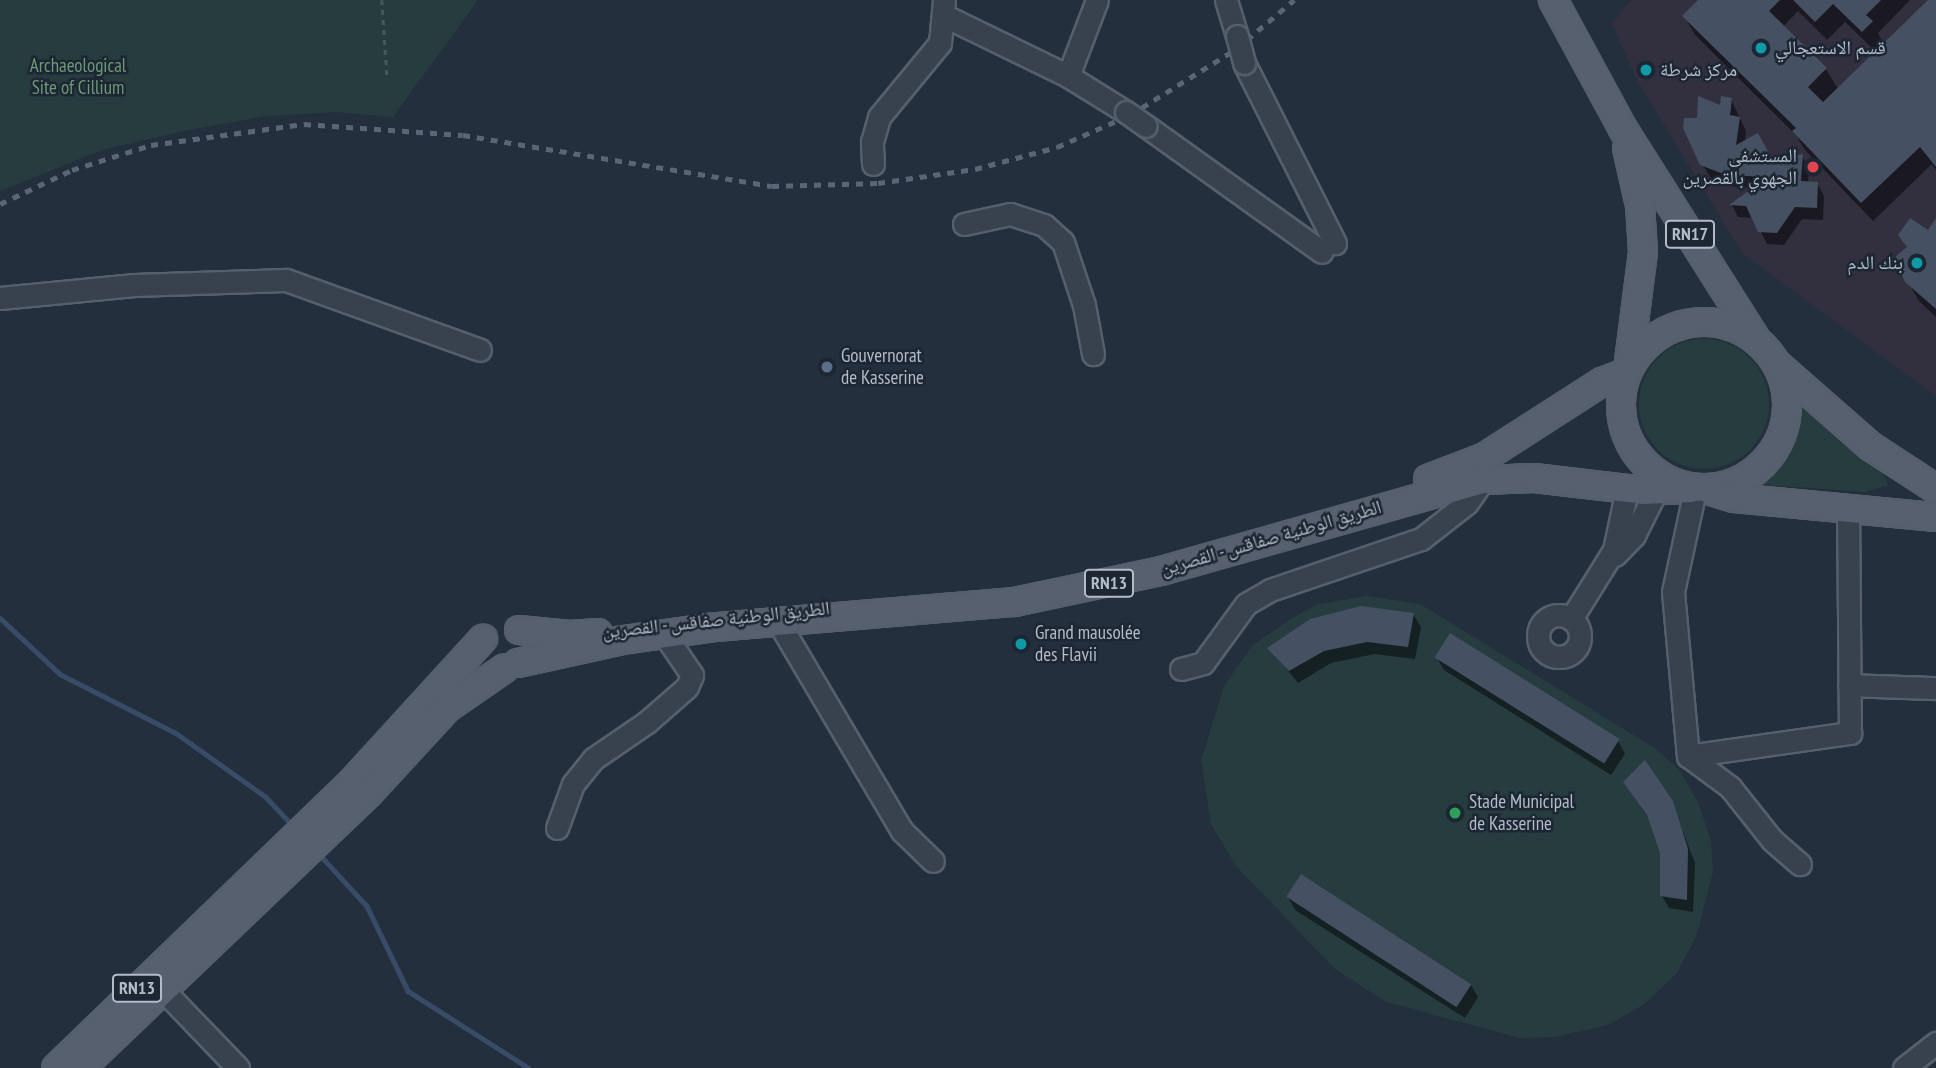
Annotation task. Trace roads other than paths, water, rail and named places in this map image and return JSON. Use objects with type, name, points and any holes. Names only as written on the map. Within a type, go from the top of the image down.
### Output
[{"type":"main road","name":"RN17","points":[[1553,0],[1623,129],[1756,339]]},
{"type":"main road","name":"RN17","points":[[1623,129],[1640,205],[1643,252],[1627,371]]},
{"type":"main road","points":[[1936,489],[1913,477],[1779,366],[1756,339],[1722,324],[1685,324],[1662,333],[1642,349],[1627,371],[1620,398],[1622,423],[1631,445],[1646,465],[1697,490],[1734,498],[1936,517]]},
{"type":"main road","points":[[1697,490],[1734,484],[1750,475],[1777,448],[1787,421],[1787,393],[1779,366]]},
{"type":"main road","name":"الطريق الوطنية صفاقس - القصرين","points":[[519,630],[594,633],[1015,587],[1116,569],[1426,480],[1485,457],[1602,382],[1627,371]]},
{"type":"main road","points":[[1901,513],[1913,477]]},
{"type":"main road","name":"الطريق الوطنية صفاقس - القصرين","points":[[56,1068],[228,917],[361,786],[447,708],[512,666],[664,635],[779,622],[1014,602],[1099,586],[1483,481],[1534,478],[1627,489],[1697,490]]},
{"type":"main road","name":"RN13","points":[[483,639],[499,625],[519,630]]},
{"type":"main road","points":[[483,639],[486,659],[512,666],[526,650],[519,630]]},
{"type":"main road","name":"الطريق الوطنية صفاقس - القصرين","points":[[361,786],[483,639]]},
{"type":"main road","name":"الطريق الوطنية صفاقس - القصرين","points":[[81,1068],[164,991],[228,917]]},
{"type":"street","points":[[1068,76],[1097,0]]},
{"type":"street","points":[[873,164],[879,117],[940,43],[945,8],[1068,76],[1126,112],[1329,248],[1244,63],[1226,0]]},
{"type":"street","points":[[964,224],[1010,214],[1044,225],[1063,242],[1084,304],[1093,354]]},
{"type":"street","points":[[0,298],[134,285],[286,280],[480,350]]},
{"type":"street","points":[[1181,669],[1203,663],[1246,604],[1270,590],[1420,539],[1467,503],[1483,481]]},
{"type":"street","points":[[1571,619],[1618,539],[1627,489]]},
{"type":"street","points":[[1697,490],[1673,592],[1688,756],[1730,788],[1772,840],[1800,864]]},
{"type":"street","points":[[1608,560],[1634,535],[1656,491]]},
{"type":"street","points":[[1688,756],[1850,733],[1848,509]]},
{"type":"street","points":[[779,622],[902,831],[933,861]]},
{"type":"street","points":[[557,828],[573,784],[593,759],[647,722],[687,687],[692,675],[664,635]]},
{"type":"street","points":[[1849,685],[1936,688]]},
{"type":"street","points":[[164,991],[238,1068]]},
{"type":"street","points":[[1904,1068],[1936,1043]]},
{"type":"waterway","points":[[0,618],[60,674],[176,733],[266,797],[294,827]]},
{"type":"waterway","points":[[319,854],[367,906],[408,991],[529,1068]]},
{"type":"railway","points":[[0,204],[72,170],[151,145],[304,124],[463,135],[772,186],[878,183],[975,169],[1057,147],[1130,115],[1236,49],[1294,0]]},
{"type":"place","name":"قسم الاستعجالي","points":[[1761,48]]},
{"type":"place","name":"مركز شرطة","points":[[1646,70]]},
{"type":"place","name":"المستشفى الجهوي بالقصرين","points":[[1813,167]]},
{"type":"place","name":"بنك الدم","points":[[1917,263]]},
{"type":"place","name":"Gouvernorat de Kasserine","points":[[827,367]]},
{"type":"place","name":"Grand mausolée des Flavii","points":[[1021,644]]},
{"type":"place","name":"Stade Municipal de Kasserine","points":[[1455,813]]},
{"type":"park label","name":"Archaeological Site of Cillium","points":[[78,77]]}]
